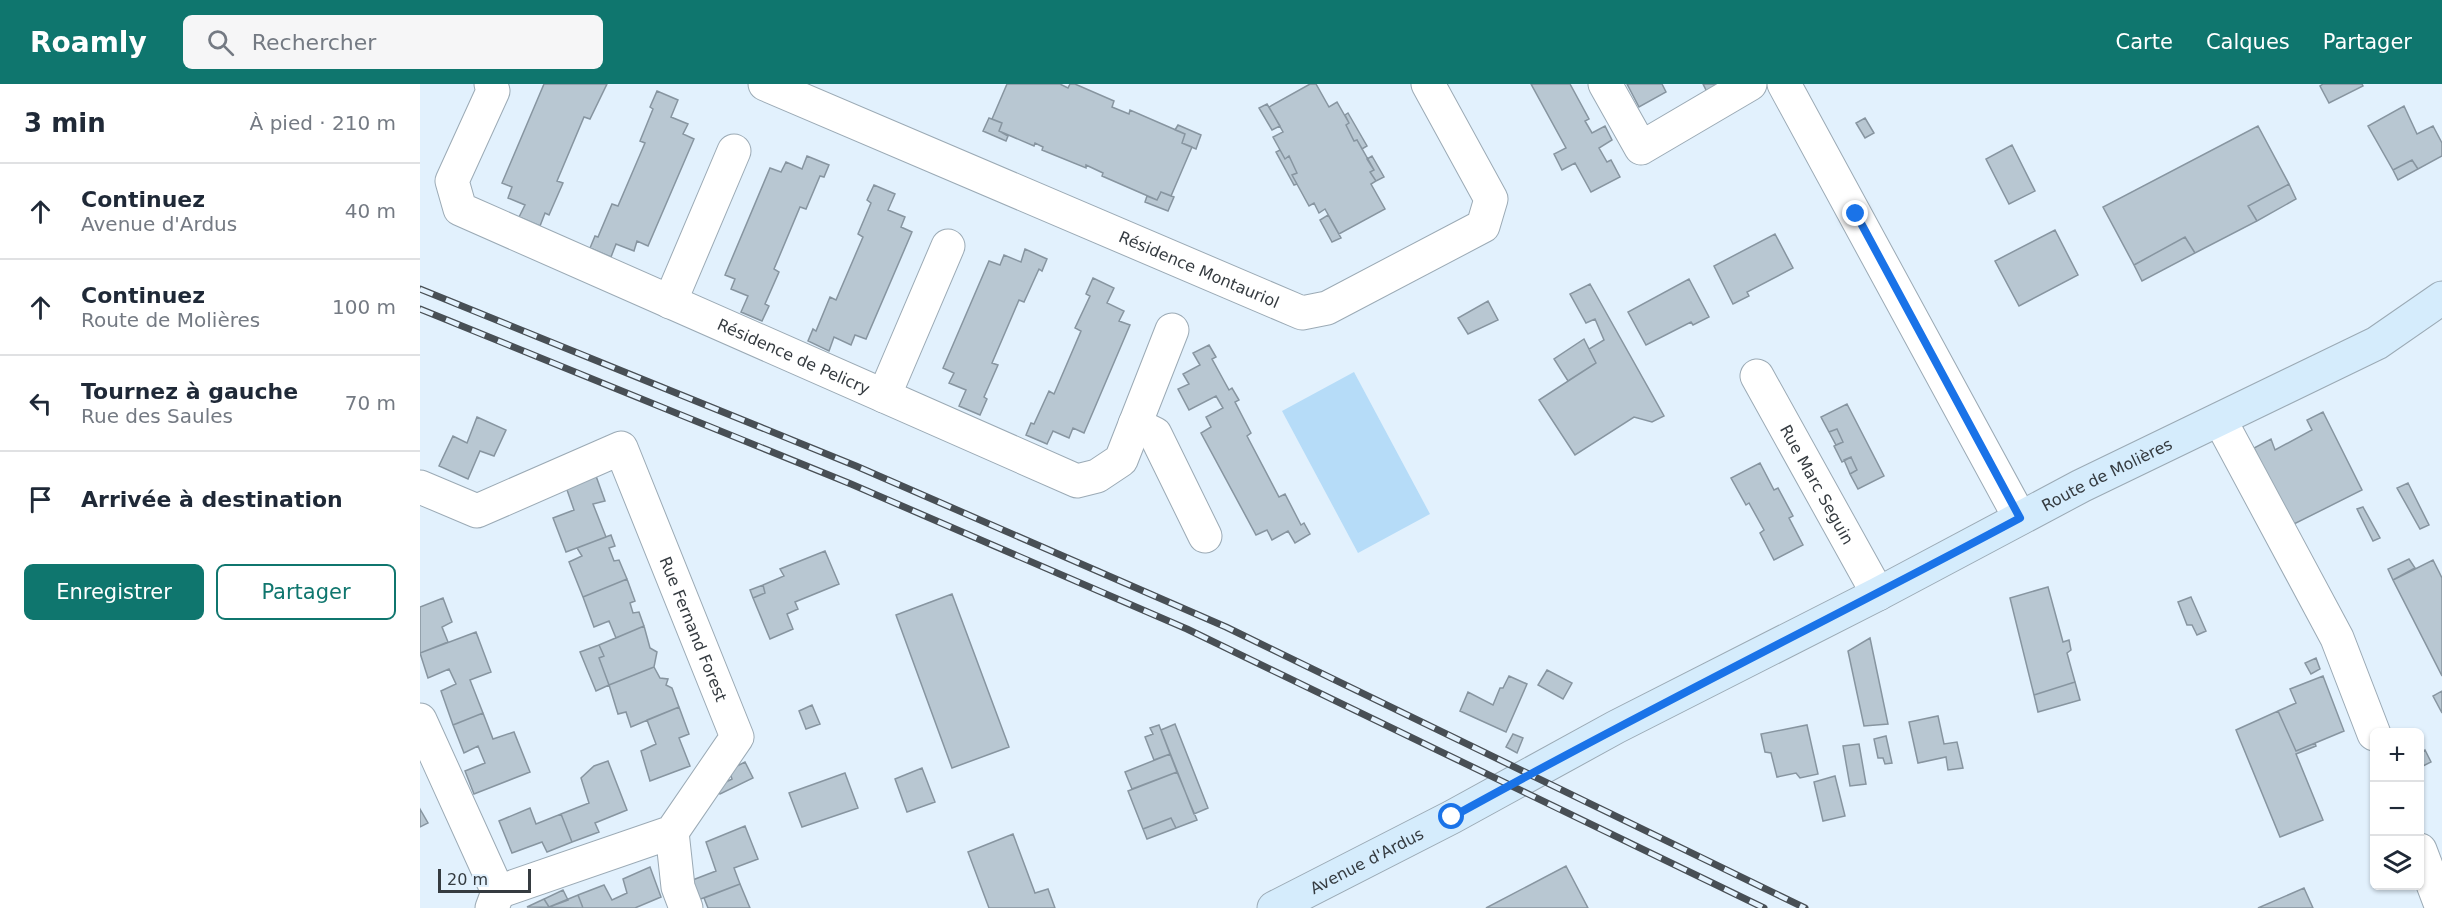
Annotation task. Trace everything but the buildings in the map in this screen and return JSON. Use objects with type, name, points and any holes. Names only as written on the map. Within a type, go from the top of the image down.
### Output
[{"type":"main road","name":"Route de Molières","points":[[1616,728],[1878,594],[2081,486],[2377,343],[2442,298]]},
{"type":"main road","name":"Route de Molières","points":[[2377,343],[2442,323]]},
{"type":"main road","name":"Avenue d'Ardus","points":[[1274,908],[1452,817],[1616,728]]},
{"type":"street","name":"Résidence de Pelicry","points":[[491,84],[493,91],[452,181],[460,209],[1077,481],[1097,476],[1121,460],[1172,330]]},
{"type":"street","name":"Résidence Montauriol","points":[[765,84],[1302,313],[1328,308],[1483,226],[1491,200],[1428,84]]},
{"type":"street","points":[[1605,84],[1641,148],[1750,84]]},
{"type":"street","points":[[1784,84],[2020,518]]},
{"type":"street","points":[[670,302],[734,151]]},
{"type":"street","points":[[884,396],[948,246]]},
{"type":"street","name":"Rue Marc Seguin","points":[[1757,376],[1878,594]]},
{"type":"street","points":[[2220,420],[2337,638],[2372,728]]},
{"type":"street","points":[[1135,424],[1155,434],[1205,536]]},
{"type":"street","name":"Rue Fernand Forest","points":[[420,487],[477,511],[621,448],[737,737],[672,832]]},
{"type":"street","points":[[420,720],[495,900],[672,832],[678,887],[686,908]]},
{"type":"street","points":[[2424,861],[2442,908]]},
{"type":"shaded area","points":[[1354,372],[1430,514],[1358,553],[1282,411]]},
{"type":"railway","points":[[420,289],[856,466],[1226,627],[1805,908]]},
{"type":"railway","points":[[420,309],[851,484],[1187,629],[1764,908]]},
{"type":"route","points":[[1452,817],[1616,728],[1878,594],[2020,518],[1856,214]]}]
